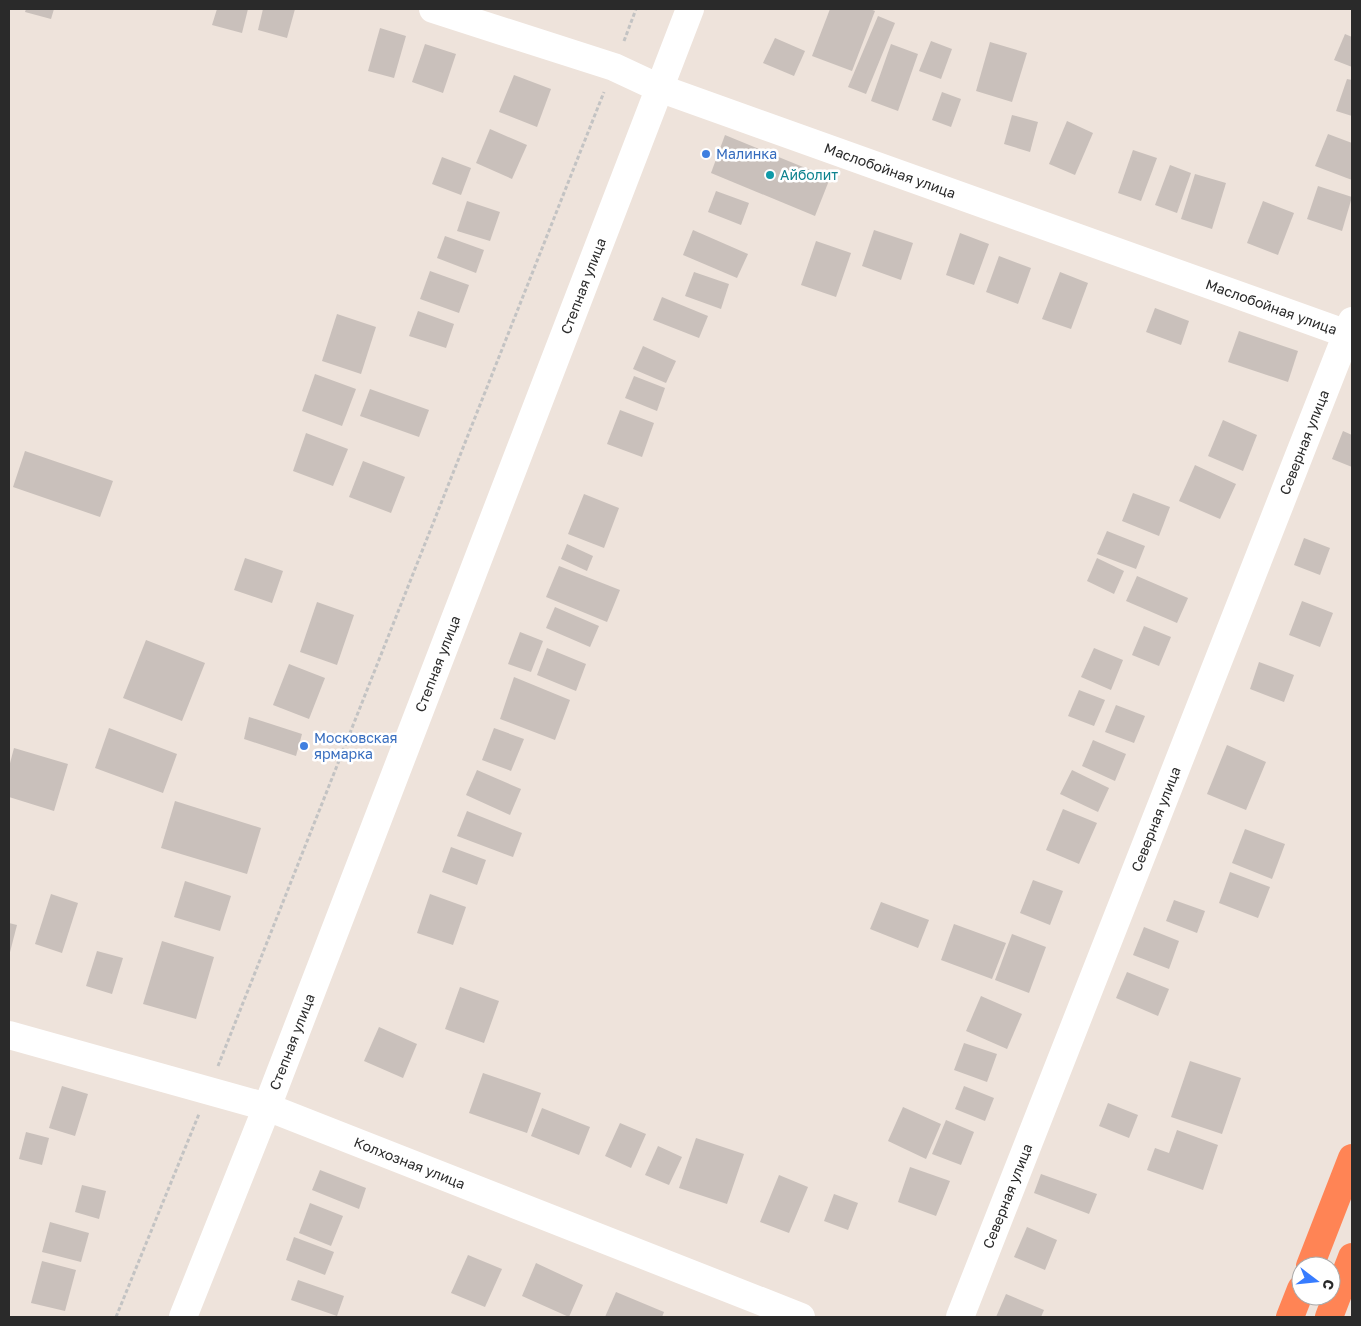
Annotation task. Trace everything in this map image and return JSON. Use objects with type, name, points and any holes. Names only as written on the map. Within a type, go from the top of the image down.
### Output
[{"type":"highway","points":[[1314,1256],[1352,1158]]},
{"type":"highway","points":[[1329,1317],[1352,1257]]},
{"type":"street","name":"Маслобойная улица","points":[[433,9],[614,67],[659,88],[1350,328]]},
{"type":"street","name":"Степная улица","points":[[183,1317],[267,1107],[690,9]]},
{"type":"street","name":"Северная улица","points":[[960,1317],[1350,328]]},
{"type":"street","name":"Колхозная улица","points":[[9,1035],[267,1107],[801,1317]]},
{"type":"path","points":[[116,1317],[208,1091],[636,9]]},
{"type":"building","points":[[26,9],[54,9],[51,19],[25,12]]},
{"type":"building","points":[[217,9],[248,9],[242,33],[212,25]]},
{"type":"building","points":[[263,9],[295,9],[287,38],[258,30]]},
{"type":"building","points":[[830,9],[870,9],[875,11],[852,71],[812,56]]},
{"type":"building","points":[[878,16],[895,23],[866,94],[848,87]]},
{"type":"building","points":[[380,28],[406,36],[394,78],[368,71]]},
{"type":"building","points":[[1345,34],[1352,37],[1352,67],[1334,60]]},
{"type":"building","points":[[775,38],[805,51],[794,76],[763,63]]},
{"type":"building","points":[[931,41],[952,49],[941,79],[919,71]]},
{"type":"building","points":[[990,42],[1027,53],[1012,102],[976,91]]},
{"type":"building","points":[[425,44],[456,54],[443,93],[412,82]]},
{"type":"building","points":[[891,44],[918,54],[898,111],[871,101]]},
{"type":"building","points":[[514,75],[551,89],[537,127],[499,112]]},
{"type":"building","points":[[1347,79],[1352,80],[1352,116],[1336,111]]},
{"type":"building","points":[[942,92],[961,99],[951,127],[932,120]]},
{"type":"building","points":[[1012,115],[1038,122],[1030,152],[1004,144]]},
{"type":"building","points":[[1067,121],[1093,133],[1075,175],[1049,164]]},
{"type":"building","points":[[490,129],[527,145],[512,179],[476,163]]},
{"type":"building","points":[[1328,134],[1352,143],[1352,180],[1315,166]]},
{"type":"building","name":"Айболит","points":[[725,135],[830,178],[815,216],[711,173]]},
{"type":"building","points":[[1133,150],[1157,158],[1141,201],[1118,193]]},
{"type":"building","points":[[442,157],[471,168],[461,195],[432,184]]},
{"type":"building","points":[[1170,165],[1191,173],[1177,213],[1155,205]]},
{"type":"building","points":[[1195,174],[1226,183],[1212,229],[1181,219]]},
{"type":"building","points":[[1318,186],[1352,197],[1342,231],[1307,219]]},
{"type":"building","points":[[716,191],[749,203],[741,225],[708,212]]},
{"type":"building","points":[[467,201],[500,212],[490,241],[457,231]]},
{"type":"building","points":[[1263,201],[1294,213],[1278,255],[1247,243]]},
{"type":"building","points":[[693,230],[748,254],[737,278],[683,255]]},
{"type":"building","points":[[874,230],[913,243],[901,280],[862,266]]},
{"type":"building","points":[[960,233],[989,244],[974,285],[946,275]]},
{"type":"building","points":[[445,236],[484,250],[476,273],[437,258]]},
{"type":"building","points":[[816,241],[851,253],[836,297],[801,285]]},
{"type":"building","points":[[999,256],[1031,268],[1018,304],[986,292]]},
{"type":"building","points":[[430,271],[469,285],[459,313],[420,299]]},
{"type":"building","points":[[694,272],[729,284],[721,309],[685,296]]},
{"type":"building","points":[[1060,272],[1088,283],[1071,329],[1042,319]]},
{"type":"building","points":[[662,297],[708,316],[699,338],[653,320]]},
{"type":"building","points":[[1155,308],[1189,321],[1181,345],[1146,332]]},
{"type":"building","points":[[418,311],[454,324],[446,348],[409,336]]},
{"type":"building","points":[[337,314],[376,327],[361,374],[322,361]]},
{"type":"building","points":[[1239,331],[1298,351],[1288,382],[1228,362]]},
{"type":"building","points":[[643,346],[676,361],[666,383],[633,369]]},
{"type":"building","points":[[315,374],[356,389],[342,426],[302,411]]},
{"type":"building","points":[[634,376],[665,388],[657,411],[625,398]]},
{"type":"building","points":[[370,389],[429,410],[419,437],[360,416]]},
{"type":"building","points":[[620,410],[654,423],[642,457],[607,444]]},
{"type":"building","points":[[1223,420],[1257,435],[1243,471],[1208,456]]},
{"type":"building","points":[[1343,431],[1352,435],[1352,467],[1332,459]]},
{"type":"building","points":[[306,433],[348,449],[333,486],[293,471]]},
{"type":"building","points":[[25,451],[113,481],[100,517],[13,487]]},
{"type":"building","points":[[363,461],[405,477],[391,513],[349,497]]},
{"type":"building","points":[[1195,465],[1236,484],[1220,519],[1179,501]]},
{"type":"building","points":[[1133,493],[1170,507],[1159,536],[1122,521]]},
{"type":"building","points":[[584,494],[619,508],[604,548],[568,534]]},
{"type":"building","points":[[1107,531],[1145,546],[1136,569],[1097,554]]},
{"type":"building","points":[[1304,538],[1330,548],[1320,575],[1294,565]]},
{"type":"building","points":[[567,544],[593,556],[587,571],[561,559]]},
{"type":"building","points":[[245,558],[283,571],[272,603],[234,590]]},
{"type":"building","points":[[1097,558],[1124,571],[1114,594],[1087,581]]},
{"type":"building","points":[[559,566],[620,590],[607,622],[546,597]]},
{"type":"building","points":[[1137,576],[1188,598],[1177,623],[1126,601]]},
{"type":"building","points":[[1302,601],[1333,613],[1320,647],[1289,635]]},
{"type":"building","points":[[317,602],[354,615],[337,665],[300,652]]},
{"type":"building","points":[[555,607],[599,626],[590,647],[546,628]]},
{"type":"building","points":[[1144,626],[1171,637],[1159,666],[1132,655]]},
{"type":"building","points":[[520,632],[543,641],[531,672],[508,664]]},
{"type":"building","points":[[146,640],[205,663],[182,721],[123,698]]},
{"type":"building","points":[[547,648],[586,664],[576,691],[537,675]]},
{"type":"building","points":[[1094,648],[1123,660],[1111,690],[1081,677]]},
{"type":"building","points":[[1259,662],[1294,675],[1284,702],[1250,689]]},
{"type":"building","points":[[289,664],[325,678],[309,719],[273,705]]},
{"type":"building","points":[[514,677],[570,700],[555,740],[500,719]]},
{"type":"building","points":[[1079,690],[1105,700],[1094,726],[1068,716]]},
{"type":"building","points":[[1116,705],[1145,716],[1134,743],[1105,732]]},
{"type":"building","points":[[249,717],[302,734],[296,756],[244,739]]},
{"type":"building","points":[[109,728],[177,754],[163,793],[95,768]]},
{"type":"building","points":[[494,728],[524,739],[511,771],[482,760]]},
{"type":"building","points":[[1093,740],[1126,754],[1115,781],[1082,766]]},
{"type":"building","points":[[1227,745],[1266,762],[1246,810],[1207,794]]},
{"type":"building","points":[[14,748],[68,764],[54,811],[9,797],[9,767]]},
{"type":"building","points":[[477,770],[521,789],[510,815],[466,795]]},
{"type":"building","points":[[1072,770],[1109,788],[1098,812],[1060,794]]},
{"type":"building","points":[[175,801],[261,828],[247,874],[161,848]]},
{"type":"building","points":[[1063,809],[1097,823],[1079,864],[1046,850]]},
{"type":"building","points":[[467,811],[522,833],[513,857],[457,836]]},
{"type":"building","points":[[1245,829],[1285,844],[1272,879],[1232,863]]},
{"type":"building","points":[[451,847],[486,860],[477,885],[442,872]]},
{"type":"building","points":[[1230,872],[1270,887],[1258,918],[1219,903]]},
{"type":"building","points":[[1033,880],[1063,891],[1050,925],[1020,913]]},
{"type":"building","points":[[185,881],[231,896],[220,931],[174,917]]},
{"type":"building","points":[[51,894],[78,903],[62,953],[35,944]]},
{"type":"building","points":[[430,894],[466,907],[453,945],[417,933]]},
{"type":"building","points":[[1174,900],[1205,911],[1197,933],[1166,921]]},
{"type":"building","points":[[881,902],[929,920],[918,948],[870,929]]},
{"type":"building","points":[[9,923],[17,925],[9,956]]},
{"type":"building","points":[[954,924],[1006,943],[992,979],[941,960]]},
{"type":"building","points":[[1144,927],[1179,941],[1169,969],[1133,955]]},
{"type":"building","points":[[1012,934],[1046,947],[1029,993],[995,980]]},
{"type":"building","points":[[162,941],[214,957],[196,1019],[143,1004]]},
{"type":"building","points":[[97,951],[123,958],[112,994],[86,986]]},
{"type":"building","points":[[1127,972],[1169,989],[1158,1016],[1116,998]]},
{"type":"building","points":[[460,987],[499,1001],[484,1043],[445,1029]]},
{"type":"building","points":[[981,996],[1022,1014],[1007,1049],[966,1031]]},
{"type":"building","points":[[379,1027],[417,1044],[403,1078],[364,1061]]},
{"type":"building","points":[[964,1043],[997,1054],[987,1082],[954,1070]]},
{"type":"building","points":[[1190,1061],[1241,1078],[1222,1134],[1171,1117]]},
{"type":"building","points":[[483,1073],[541,1093],[527,1133],[469,1113]]},
{"type":"building","points":[[62,1086],[88,1094],[75,1136],[49,1128]]},
{"type":"building","points":[[964,1086],[994,1098],[985,1121],[955,1109]]},
{"type":"building","points":[[1108,1103],[1138,1115],[1129,1138],[1099,1126]]},
{"type":"building","points":[[903,1107],[941,1124],[926,1159],[888,1141]]},
{"type":"building","points":[[542,1108],[590,1127],[579,1155],[531,1136]]},
{"type":"building","points":[[946,1120],[974,1132],[961,1165],[932,1154]]},
{"type":"building","points":[[620,1123],[646,1134],[631,1168],[605,1156]]},
{"type":"building","points":[[1177,1130],[1218,1145],[1203,1190],[1147,1170],[1155,1148],[1169,1153]]},
{"type":"building","points":[[26,1132],[49,1138],[42,1165],[19,1159]]},
{"type":"building","points":[[696,1138],[744,1154],[727,1204],[679,1188]]},
{"type":"building","points":[[658,1146],[682,1157],[669,1185],[645,1175]]},
{"type":"building","points":[[910,1167],[950,1181],[936,1216],[898,1202]]},
{"type":"building","points":[[320,1170],[366,1188],[359,1209],[312,1190]]},
{"type":"building","points":[[1041,1174],[1097,1194],[1089,1214],[1034,1193]]},
{"type":"building","points":[[779,1175],[808,1187],[789,1233],[760,1222]]},
{"type":"building","points":[[82,1185],[106,1191],[99,1219],[75,1212]]},
{"type":"building","points":[[834,1194],[858,1203],[848,1230],[824,1221]]},
{"type":"building","points":[[310,1203],[343,1216],[331,1246],[299,1233]]},
{"type":"building","points":[[50,1222],[89,1233],[81,1262],[42,1252]]},
{"type":"building","points":[[1027,1227],[1057,1240],[1045,1270],[1014,1257]]},
{"type":"building","points":[[294,1237],[334,1252],[325,1275],[286,1260]]},
{"type":"building","points":[[468,1255],[502,1269],[485,1307],[451,1293]]},
{"type":"building","points":[[42,1261],[76,1270],[65,1311],[31,1303]]},
{"type":"building","points":[[536,1263],[583,1285],[569,1317],[522,1296]]},
{"type":"building","points":[[298,1280],[344,1296],[337,1316],[291,1300]]},
{"type":"building","points":[[616,1292],[664,1312],[662,1317],[605,1317]]},
{"type":"building","points":[[1006,1294],[1044,1310],[1041,1317],[996,1317]]},
{"type":"place","name":"Малинка","points":[[706,154]]},
{"type":"place","name":"Айболит","points":[[770,175]]},
{"type":"place","name":"Московская ярмарка","points":[[304,746]]}]
